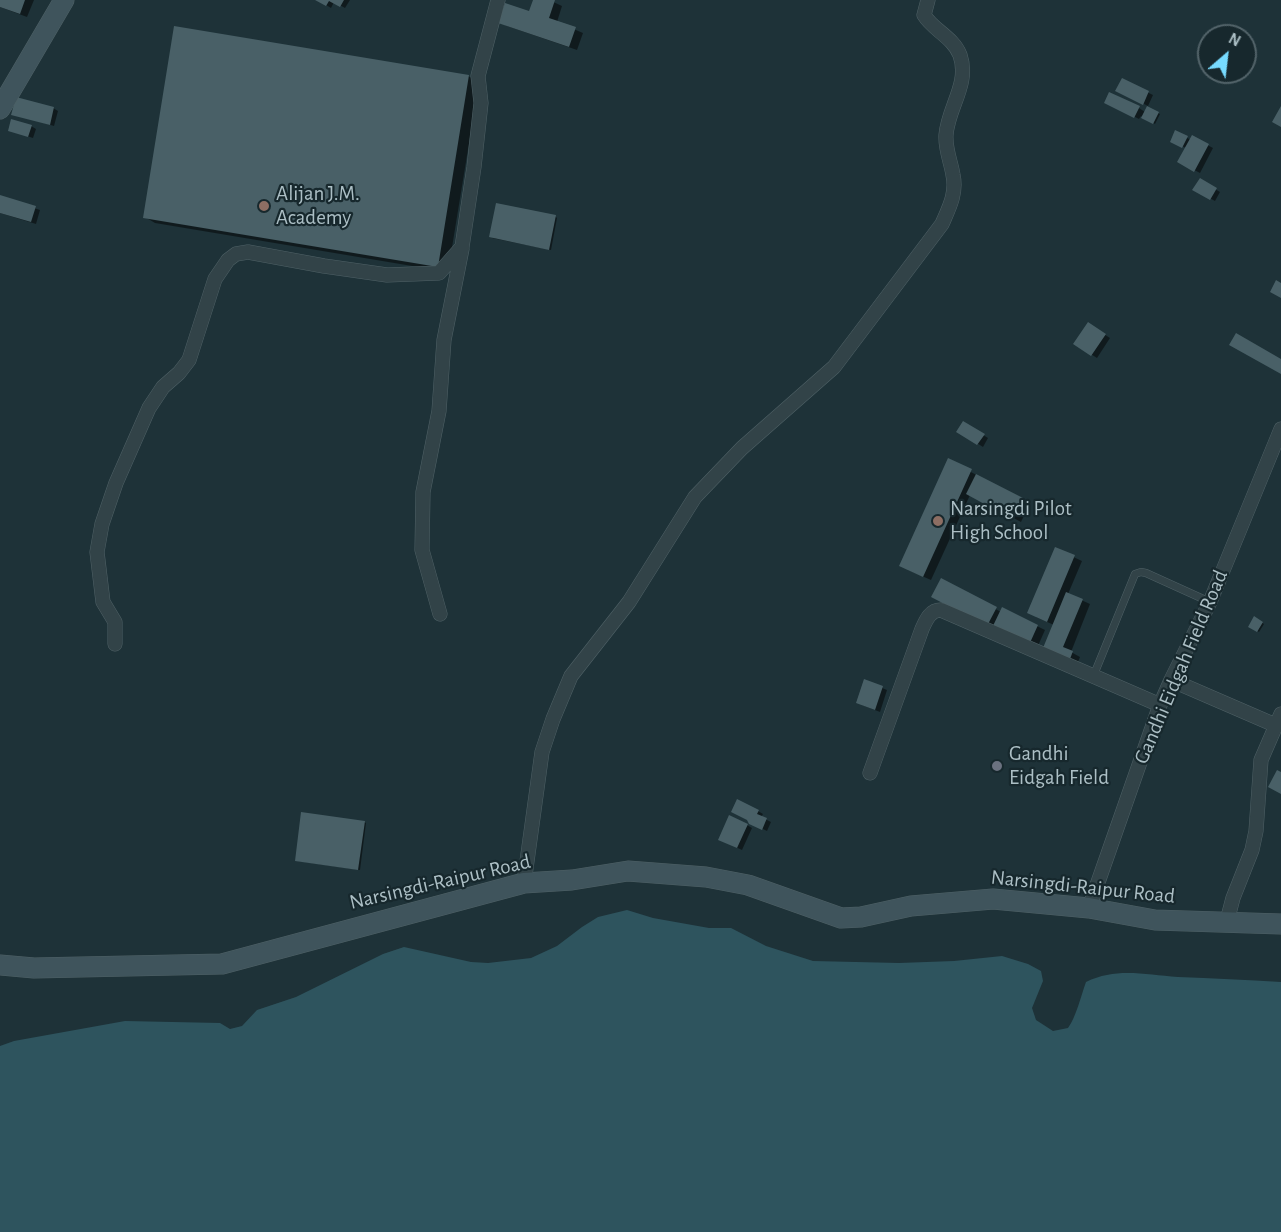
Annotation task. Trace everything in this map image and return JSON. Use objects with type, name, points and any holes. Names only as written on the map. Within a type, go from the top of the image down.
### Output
[{"type":"street","points":[[0,109],[64,0]]},
{"type":"street","points":[[440,614],[422,550],[423,492],[439,411],[444,340],[462,247],[474,167],[481,103],[478,76],[498,0]]},
{"type":"street","points":[[524,883],[542,752],[552,719],[571,676],[629,602],[695,497],[742,448],[834,367],[942,224],[954,190],[954,177],[946,149],[946,134],[963,79],[959,55],[952,42],[924,15],[928,0]]},
{"type":"street","points":[[115,644],[115,622],[103,602],[97,552],[102,524],[116,483],[149,408],[163,387],[179,373],[189,360],[215,279],[228,260],[236,254],[248,252],[377,274],[422,274],[439,273],[462,247]]},
{"type":"street","name":"Gandhi Eidgah Field Road","points":[[1089,908],[1160,705],[1210,602],[1281,429]]},
{"type":"street","points":[[870,774],[922,629],[929,615],[941,609],[1160,705]]},
{"type":"street","points":[[1171,680],[1278,719],[1261,760],[1256,831],[1252,850],[1233,898],[1227,921]]},
{"type":"street","name":"Narsingdi-Raipur Road","points":[[0,965],[34,968],[222,964],[524,883],[572,880],[628,871],[706,877],[748,885],[841,918],[861,917],[911,906],[993,899],[1089,908],[1155,920],[1281,924]]},
{"type":"lane","points":[[1093,676],[1135,574],[1146,573],[1210,602]]},
{"type":"water","points":[[627,910],[653,918],[709,928],[731,928],[766,946],[813,961],[899,963],[1002,956],[1028,964],[1041,971],[1043,981],[1032,1008],[1036,1020],[1053,1031],[1068,1028],[1086,982],[1098,977],[1131,973],[1281,982],[1281,1232],[0,1232],[0,1046],[14,1041],[125,1021],[220,1023],[230,1029],[242,1026],[257,1010],[296,997],[383,954],[404,947],[471,962],[488,963],[531,958],[557,946],[598,917]]},
{"type":"building","points":[[0,0],[25,0],[20,14],[0,7]]},
{"type":"building","points":[[315,0],[344,0],[340,7],[329,1],[326,6]]},
{"type":"building","points":[[533,0],[555,0],[549,18],[576,27],[569,47],[498,23],[505,3],[529,11]]},
{"type":"building","points":[[174,26],[469,75],[438,267],[143,218]]},
{"type":"building","points":[[1122,78],[1149,91],[1143,105],[1115,91]]},
{"type":"building","points":[[1109,92],[1140,106],[1134,118],[1104,103]]},
{"type":"building","points":[[16,97],[54,107],[50,125],[11,115]]},
{"type":"building","points":[[1147,106],[1159,112],[1153,124],[1141,118]]},
{"type":"building","points":[[1281,106],[1281,127],[1272,122]]},
{"type":"building","points":[[11,119],[32,125],[28,137],[8,131]]},
{"type":"building","points":[[1175,130],[1188,136],[1182,148],[1170,142]]},
{"type":"building","points":[[1192,135],[1209,144],[1194,172],[1177,162]]},
{"type":"building","points":[[1200,178],[1217,188],[1210,200],[1192,190]]},
{"type":"building","points":[[0,195],[36,206],[31,222],[0,213]]},
{"type":"building","points":[[496,203],[556,215],[549,250],[489,237]]},
{"type":"building","points":[[1276,280],[1281,283],[1281,298],[1270,292]]},
{"type":"building","points":[[1088,322],[1106,334],[1091,356],[1073,344]]},
{"type":"building","points":[[1236,333],[1281,359],[1281,374],[1229,345]]},
{"type":"building","points":[[963,421],[985,434],[977,445],[956,432]]},
{"type":"building","points":[[948,458],[972,469],[923,577],[899,566]]},
{"type":"building","points":[[976,474],[1023,498],[1012,519],[966,494]]},
{"type":"building","points":[[1055,547],[1075,555],[1047,622],[1027,613]]},
{"type":"building","points":[[941,578],[997,607],[987,626],[931,597]]},
{"type":"building","points":[[1066,592],[1083,599],[1063,647],[1073,651],[1070,659],[1043,648]]},
{"type":"building","points":[[1002,607],[1038,625],[1029,645],[992,628]]},
{"type":"building","points":[[1254,616],[1263,622],[1257,632],[1248,627]]},
{"type":"building","points":[[864,679],[883,686],[875,710],[856,703]]},
{"type":"building","points":[[1277,770],[1281,772],[1281,794],[1268,787]]},
{"type":"building","points":[[737,799],[759,810],[757,814],[767,818],[762,830],[731,812]]},
{"type":"building","points":[[301,812],[365,821],[358,870],[295,861]]},
{"type":"building","points":[[729,815],[748,824],[737,848],[718,840]]},
{"type":"place","name":"Alijan J.M. Academy","points":[[264,206]]},
{"type":"place","name":"Narsingdi Pilot High School","points":[[938,521]]},
{"type":"place","name":"Gandhi Eidgah Field","points":[[997,766]]}]
